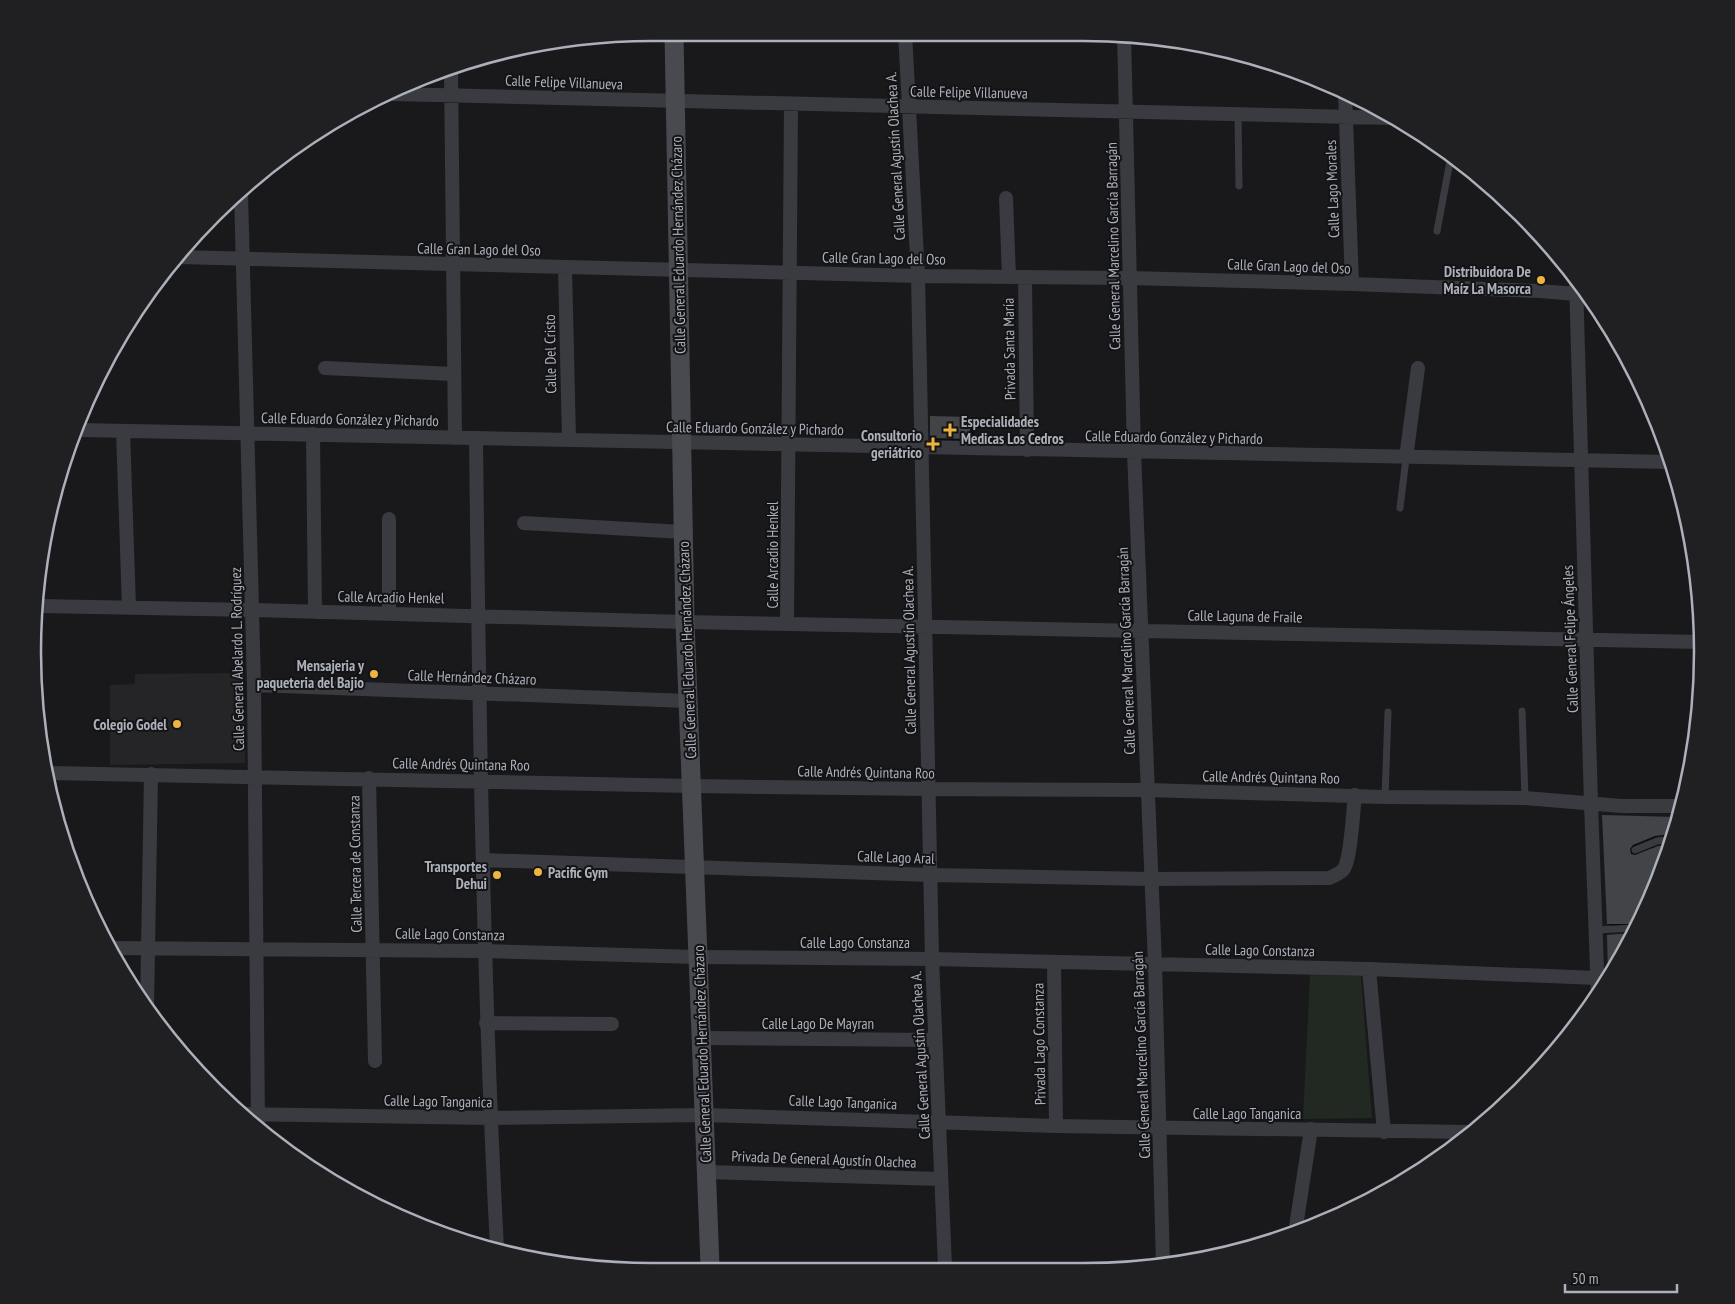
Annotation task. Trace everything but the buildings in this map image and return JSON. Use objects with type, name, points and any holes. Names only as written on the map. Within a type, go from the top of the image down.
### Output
[{"type":"main road","name":"Calle General Eduardo Hernández Cházaro","points":[[674,41],[685,622],[710,1263]]},
{"type":"street","name":"Calle General Agustín Olachea A.","points":[[905,41],[918,276],[932,959],[945,1263]]},
{"type":"street","name":"Calle General Marcelino García Barragán","points":[[1124,43],[1134,452],[1155,964],[1162,1258]]},
{"type":"street","points":[[451,76],[455,438]]},
{"type":"street","name":"Calle Felipe Villanueva","points":[[404,94],[1378,118]]},
{"type":"street","name":"Calle Lago Morales","points":[[1345,101],[1352,284]]},
{"type":"street","name":"Calle Arcadio Henkel","points":[[43,606],[787,624],[791,104]]},
{"type":"street","points":[[1006,198],[1009,277]]},
{"type":"street","name":"Calle General Abelardo L. Rodríguez","points":[[241,200],[256,776],[257,950],[254,1115]]},
{"type":"street","name":"Calle Gran Lago del Oso","points":[[186,257],[918,276],[1130,278],[1540,291],[1575,290]]},
{"type":"street","name":"Calle Del Cristo","points":[[565,267],[569,440]]},
{"type":"street","name":"Privada Santa María","points":[[1024,277],[1027,450]]},
{"type":"street","name":"Calle General Felipe Ángeles","points":[[1580,297],[1590,803],[1597,981]]},
{"type":"street","points":[[325,368],[454,374]]},
{"type":"street","points":[[1406,458],[1418,368]]},
{"type":"street","name":"Calle Eduardo González y Pichardo","points":[[84,430],[248,432],[1582,462],[1663,462]]},
{"type":"street","points":[[123,431],[129,607]]},
{"type":"street","name":"Calle Arcadio Henkel","points":[[312,434],[315,612]]},
{"type":"street","points":[[476,438],[484,950],[497,1243]]},
{"type":"street","points":[[389,519],[389,613]]},
{"type":"street","points":[[524,523],[683,532]]},
{"type":"street","name":"Calle Laguna de Fraile","points":[[787,624],[1693,642]]},
{"type":"street","name":"Calle Hernández Cházaro","points":[[254,685],[688,701]]},
{"type":"street","name":"Calle Andrés Quintana Roo","points":[[53,773],[482,780],[691,786],[1148,790],[1385,797],[1525,798],[1621,806],[1674,806]]},
{"type":"street","points":[[147,996],[151,774]]},
{"type":"street","name":"Calle Tercera de Constanza","points":[[369,778],[373,950]]},
{"type":"street","name":"Calle Lago Aral","points":[[483,860],[931,875],[1151,879],[1329,878],[1344,869],[1348,858],[1355,795]]},
{"type":"street","name":"Calle Lago Constanza","points":[[118,948],[484,950],[698,957],[932,959],[1369,969],[1597,978]]},
{"type":"street","points":[[373,950],[375,1061]]},
{"type":"street","name":"Privada Lago Constanza","points":[[1054,962],[1056,1126]]},
{"type":"street","points":[[1369,969],[1384,1132]]},
{"type":"street","points":[[486,1023],[612,1024]]},
{"type":"street","name":"Calle Lago De Mayran","points":[[702,1038],[935,1040]]},
{"type":"street","name":"Calle Lago Tanganica","points":[[257,1118],[490,1118],[705,1115],[1056,1126],[1461,1132]]},
{"type":"street","points":[[1295,1224],[1312,1129]]},
{"type":"street","name":"Privada De General Agustín Olachea","points":[[706,1172],[941,1179]]},
{"type":"lane","points":[[1238,115],[1239,186]]},
{"type":"lane","points":[[1437,231],[1450,163]]},
{"type":"lane","points":[[1400,508],[1406,458]]},
{"type":"lane","points":[[1385,797],[1388,712]]},
{"type":"lane","points":[[1522,712],[1525,798]]},
{"type":"lane","points":[[1635,850],[1663,840]]},
{"type":"lane","points":[[1595,930],[1628,928]]},
{"type":"shaded area","name":"Colegio Godel","points":[[244,673],[245,763],[110,765],[110,685],[135,684],[135,674]]},
{"type":"shaded area","points":[[1310,975],[1361,976],[1372,1118],[1303,1119]]},
{"type":"place","name":"Distribuidora De Maíz La Masorca","points":[[1541,280]]},
{"type":"place","name":"Especialidades Medicas Los Cedros","points":[[950,430]]},
{"type":"place","name":"Consultorio geriátrico","points":[[933,444]]},
{"type":"place","name":"Mensajeria y paqueteria del Bajio","points":[[374,674]]},
{"type":"place","name":"Colegio Godel","points":[[177,724]]},
{"type":"place","name":"Pacific Gym","points":[[538,872]]},
{"type":"place","name":"Transportes Dehui","points":[[497,875]]}]
